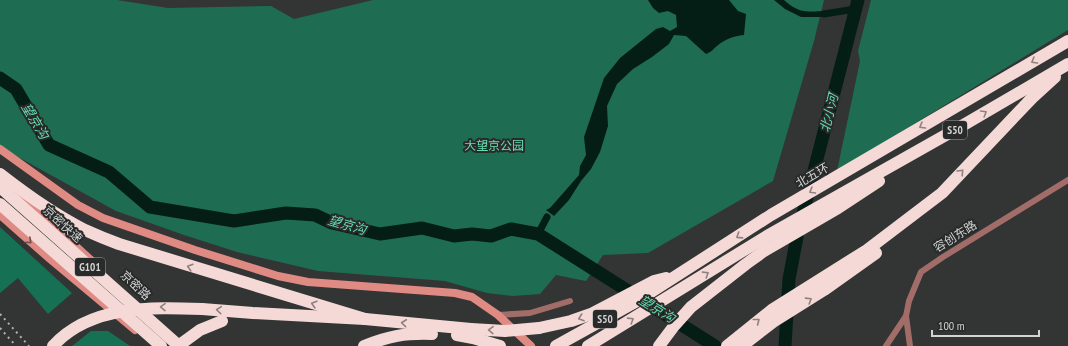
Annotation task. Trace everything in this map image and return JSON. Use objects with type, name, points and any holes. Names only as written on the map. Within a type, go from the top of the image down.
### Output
[{"type":"highway","name":"北五环","points":[[633,298],[658,284],[677,276],[772,215],[1068,41]]},
{"type":"highway","name":"S50","points":[[588,346],[768,236],[1068,64]]},
{"type":"highway","points":[[742,346],[773,322],[824,290],[942,193],[1032,98],[1068,64]]},
{"type":"highway","points":[[659,346],[691,307],[764,251],[838,208],[960,127]]},
{"type":"highway","points":[[0,176],[34,200],[85,230],[119,244],[365,319]]},
{"type":"highway","name":"京密快速","points":[[0,187],[178,346]]},
{"type":"highway","name":"G101","points":[[0,204],[161,346]]},
{"type":"highway","points":[[727,346],[773,309],[868,254]]},
{"type":"highway","name":"S50","points":[[556,346],[633,298]]},
{"type":"highway","points":[[53,346],[78,326],[98,317],[124,311],[159,307],[365,319],[471,330],[505,331],[539,328],[571,321],[633,298]]},
{"type":"highway","points":[[178,346],[200,330],[222,321],[253,313]]},
{"type":"highway","points":[[364,346],[384,338],[416,333],[456,335],[473,338],[500,346]]},
{"type":"street","points":[[0,149],[78,204],[103,218],[195,250],[278,276],[308,282],[455,293],[472,296],[498,314],[531,346]]},
{"type":"street","name":"京密路","points":[[0,176],[185,346]]},
{"type":"street","name":"容创东路","points":[[910,346],[906,316],[909,300],[921,272],[943,256],[1068,180]]},
{"type":"street","name":"G101","points":[[0,215],[50,260],[153,346]]},
{"type":"street","points":[[498,314],[530,313],[570,301]]},
{"type":"street","points":[[886,346],[906,316]]},
{"type":"green space","name":"大望京公园","points":[[0,0],[117,0],[168,8],[271,6],[294,19],[373,0],[824,0],[814,41],[773,181],[648,253],[603,255],[586,281],[556,275],[540,294],[513,296],[487,293],[445,281],[318,271],[237,252],[116,211],[0,147]]},
{"type":"green space","points":[[871,0],[1068,0],[1068,30],[837,171],[860,61],[858,51]]},
{"type":"green space","points":[[0,227],[72,293],[48,314],[18,278],[0,293]]},
{"type":"green space","points":[[91,331],[108,331],[130,346],[72,346]]},
{"type":"shaded area","points":[[648,0],[729,0],[738,11],[746,14],[744,35],[726,40],[706,54],[686,36],[674,35],[669,44],[633,69],[617,84],[607,106],[608,126],[600,152],[591,169],[581,181],[569,200],[554,216],[546,210],[550,208],[579,175],[580,166],[586,155],[584,137],[604,78],[620,58],[656,29],[663,27],[670,31],[677,27],[676,15],[668,11],[659,13],[653,8]]},
{"type":"shaded area","points":[[774,0],[784,0],[802,11],[824,11],[824,17],[801,17],[785,9]]},
{"type":"waterway","name":"北小河","points":[[800,225],[858,0]]},
{"type":"waterway","points":[[824,14],[855,9]]},
{"type":"waterway","name":"望京沟","points":[[0,78],[16,89],[49,145],[109,172],[150,207],[234,221],[286,213],[315,215],[332,223],[380,234],[422,228],[454,236],[472,234],[491,236],[511,229],[538,234],[715,346]]},
{"type":"waterway","points":[[538,234],[547,217]]},
{"type":"waterway","name":"北小河","points":[[785,346],[789,279],[797,237]]},
{"type":"railway","points":[[0,314],[29,346]]},
{"type":"railway","points":[[0,328],[16,346]]}]
